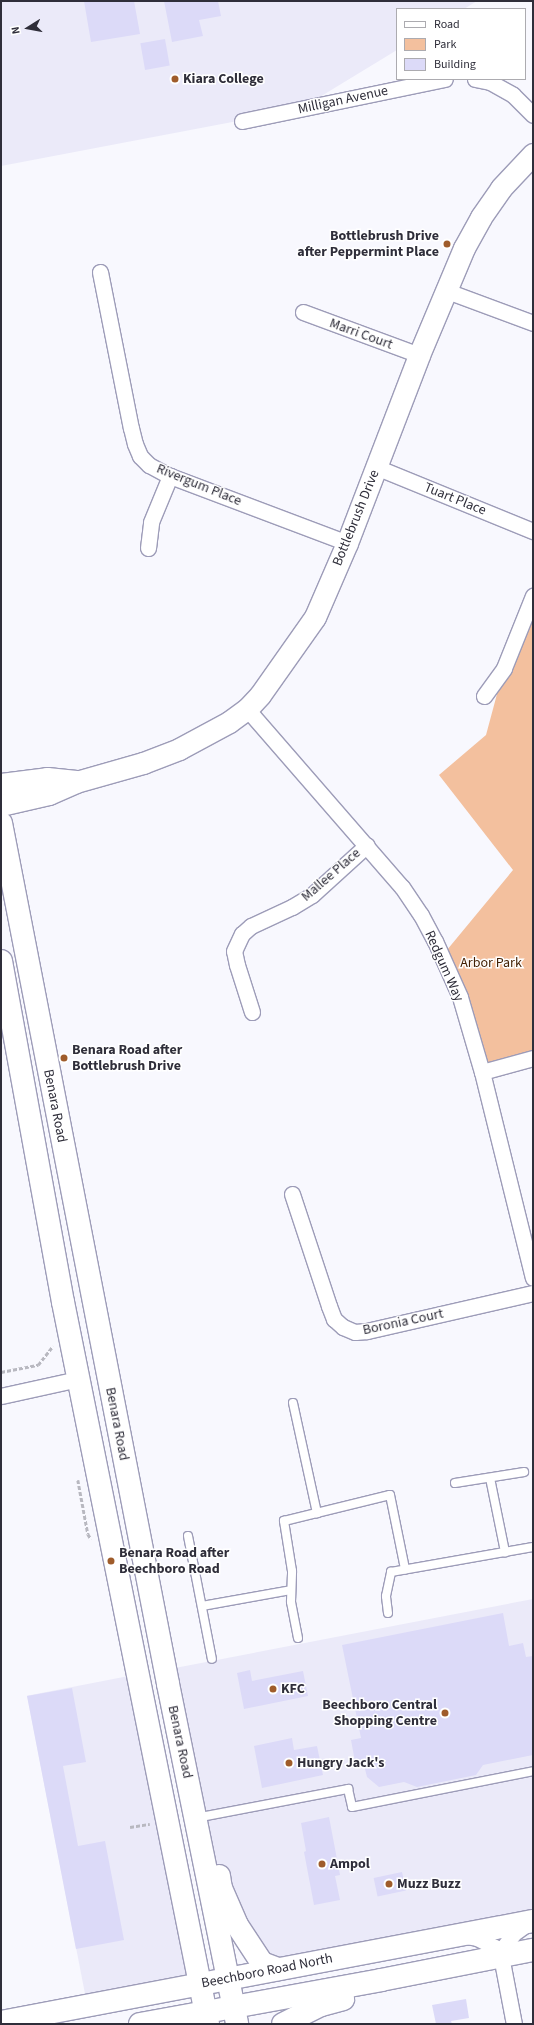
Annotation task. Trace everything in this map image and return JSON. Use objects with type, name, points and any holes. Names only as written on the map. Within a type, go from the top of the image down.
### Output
[{"type":"main road","name":"Benara Road","points":[[1,823],[164,1662],[146,1710],[206,2018]]},
{"type":"main road","name":"Benara Road","points":[[1,961],[78,1379],[137,1667],[172,1706],[178,1730],[198,1770],[201,1817]]},
{"type":"main road","points":[[23,1078],[49,1072]]},
{"type":"main road","points":[[78,1379],[107,1373]]},
{"type":"main road","points":[[164,1802],[178,1815],[185,1819],[201,1817]]},
{"type":"main road","points":[[201,1817],[221,1888],[237,1925],[262,1963],[278,1969]]},
{"type":"main road","points":[[201,1817],[235,2016]]},
{"type":"main road","name":"Beechboro Road North","points":[[1,2022],[199,1983],[532,1921]]},
{"type":"main road","name":"Beechboro Road North","points":[[145,2024],[235,2016],[435,1970],[533,1950]]},
{"type":"main road","points":[[283,2024],[321,2005],[398,1986],[435,1970]]},
{"type":"street","name":"Milligan Avenue","points":[[242,121],[440,80]]},
{"type":"street","points":[[481,80],[490,82],[513,95],[533,115]]},
{"type":"street","name":"Bottlebrush Drive","points":[[1,805],[49,794],[76,782],[143,763],[208,735],[248,709],[277,672],[315,616],[347,543],[419,355],[464,248],[480,217],[501,188],[533,154]]},
{"type":"street","name":"Rivergum Place","points":[[100,272],[135,444],[140,456],[150,465],[170,476],[347,543]]},
{"type":"street","points":[[447,291],[533,323]]},
{"type":"street","name":"Marri Court","points":[[303,312],[419,355]]},
{"type":"street","name":"Tuart Place","points":[[376,467],[533,531]]},
{"type":"street","points":[[148,548],[150,522],[170,476]]},
{"type":"street","points":[[484,696],[504,668],[533,596]]},
{"type":"street","name":"Redgum Way","points":[[248,709],[402,887],[421,915],[435,941],[460,997],[482,1072],[533,1278]]},
{"type":"street","name":"Bottlebrush Drive","points":[[1,784],[47,778],[76,782]]},
{"type":"street","name":"Mallee Place","points":[[252,1012],[236,965],[234,951],[237,941],[251,926],[292,908],[312,895],[367,845]]},
{"type":"street","points":[[482,1072],[533,1058]]},
{"type":"street","name":"Boronia Court","points":[[292,1194],[328,1306],[334,1319],[343,1327],[355,1332],[367,1331],[533,1293]]},
{"type":"street","points":[[1,1396],[78,1379]]},
{"type":"street","points":[[501,1956],[503,1948],[514,1934],[532,1921]]},
{"type":"street","points":[[459,1935],[477,1938],[486,1942],[495,1947],[501,1956],[514,2024]]},
{"type":"lane","points":[[292,1403],[317,1513]]},
{"type":"lane","points":[[455,1483],[524,1472]]},
{"type":"lane","points":[[490,1478],[505,1552]]},
{"type":"lane","points":[[298,1638],[291,1602],[292,1571],[284,1520],[390,1495],[405,1569]]},
{"type":"lane","points":[[188,1536],[212,1659]]},
{"type":"lane","points":[[388,1613],[386,1596],[391,1572],[533,1547]]},
{"type":"lane","points":[[202,1606],[291,1590]]},
{"type":"lane","points":[[201,1817],[348,1789],[352,1806],[533,1770]]},
{"type":"path","points":[[1,1372],[38,1365],[55,1344]]},
{"type":"path","points":[[130,1827],[154,1823]]},
{"type":"shaded area","name":"Kiara College","points":[[1,1],[477,1],[466,8],[396,8],[396,51],[300,109],[1,166]]},
{"type":"shaded area","points":[[533,1599],[533,1921],[278,1969],[221,1888],[198,1770],[178,1730],[175,1668]]},
{"type":"shaded area","points":[[139,1674],[199,1983],[87,2005],[27,1696]]},
{"type":"green space","name":"Arbor Park","points":[[533,596],[533,1058],[482,1072],[442,956],[513,870],[439,775],[486,735],[504,668]]},
{"type":"building","points":[[84,1],[134,1],[140,34],[91,42]]},
{"type":"building","points":[[164,1],[218,1],[221,16],[199,20],[203,36],[172,42]]},
{"type":"building","points":[[165,39],[170,66],[145,70],[140,43]]},
{"type":"building","name":"Beechboro Central Shopping Centre","points":[[503,1613],[509,1646],[523,1643],[526,1657],[533,1656],[533,1755],[483,1765],[476,1775],[417,1787],[404,1782],[379,1787],[367,1777],[364,1765],[356,1767],[351,1740],[361,1738],[342,1645]]},
{"type":"building","name":"KFC","points":[[250,1670],[252,1681],[303,1671],[308,1696],[244,1709],[237,1673]]},
{"type":"building","points":[[72,1688],[86,1762],[63,1766],[78,1846],[105,1841],[124,1940],[76,1949],[27,1696]]},
{"type":"building","name":"Hungry Jack's","points":[[292,1738],[294,1750],[317,1746],[323,1775],[262,1788],[254,1746]]},
{"type":"building","name":"Ampol","points":[[329,1817],[340,1875],[335,1876],[340,1900],[314,1905],[304,1852],[306,1851],[301,1823]]},
{"type":"building","name":"Muzz Buzz","points":[[402,1872],[406,1891],[378,1897],[374,1878]]},
{"type":"building","points":[[466,1999],[469,2018],[451,2021],[452,2024],[436,2024],[432,2005]]},
{"type":"place","name":"Kiara College","points":[[175,79]]},
{"type":"place","name":"Bottlebrush Drive after Peppermint Place","points":[[447,244]]},
{"type":"place","name":"Benara Road after Bottlebrush Drive","points":[[64,1058]]},
{"type":"place","name":"Benara Road after Beechboro Road","points":[[111,1561]]},
{"type":"place","name":"KFC","points":[[273,1689]]},
{"type":"place","name":"Beechboro Central Shopping Centre","points":[[445,1713]]},
{"type":"place","name":"Hungry Jack's","points":[[289,1763]]},
{"type":"place","name":"Ampol","points":[[322,1864]]},
{"type":"place","name":"Muzz Buzz","points":[[389,1884]]}]
